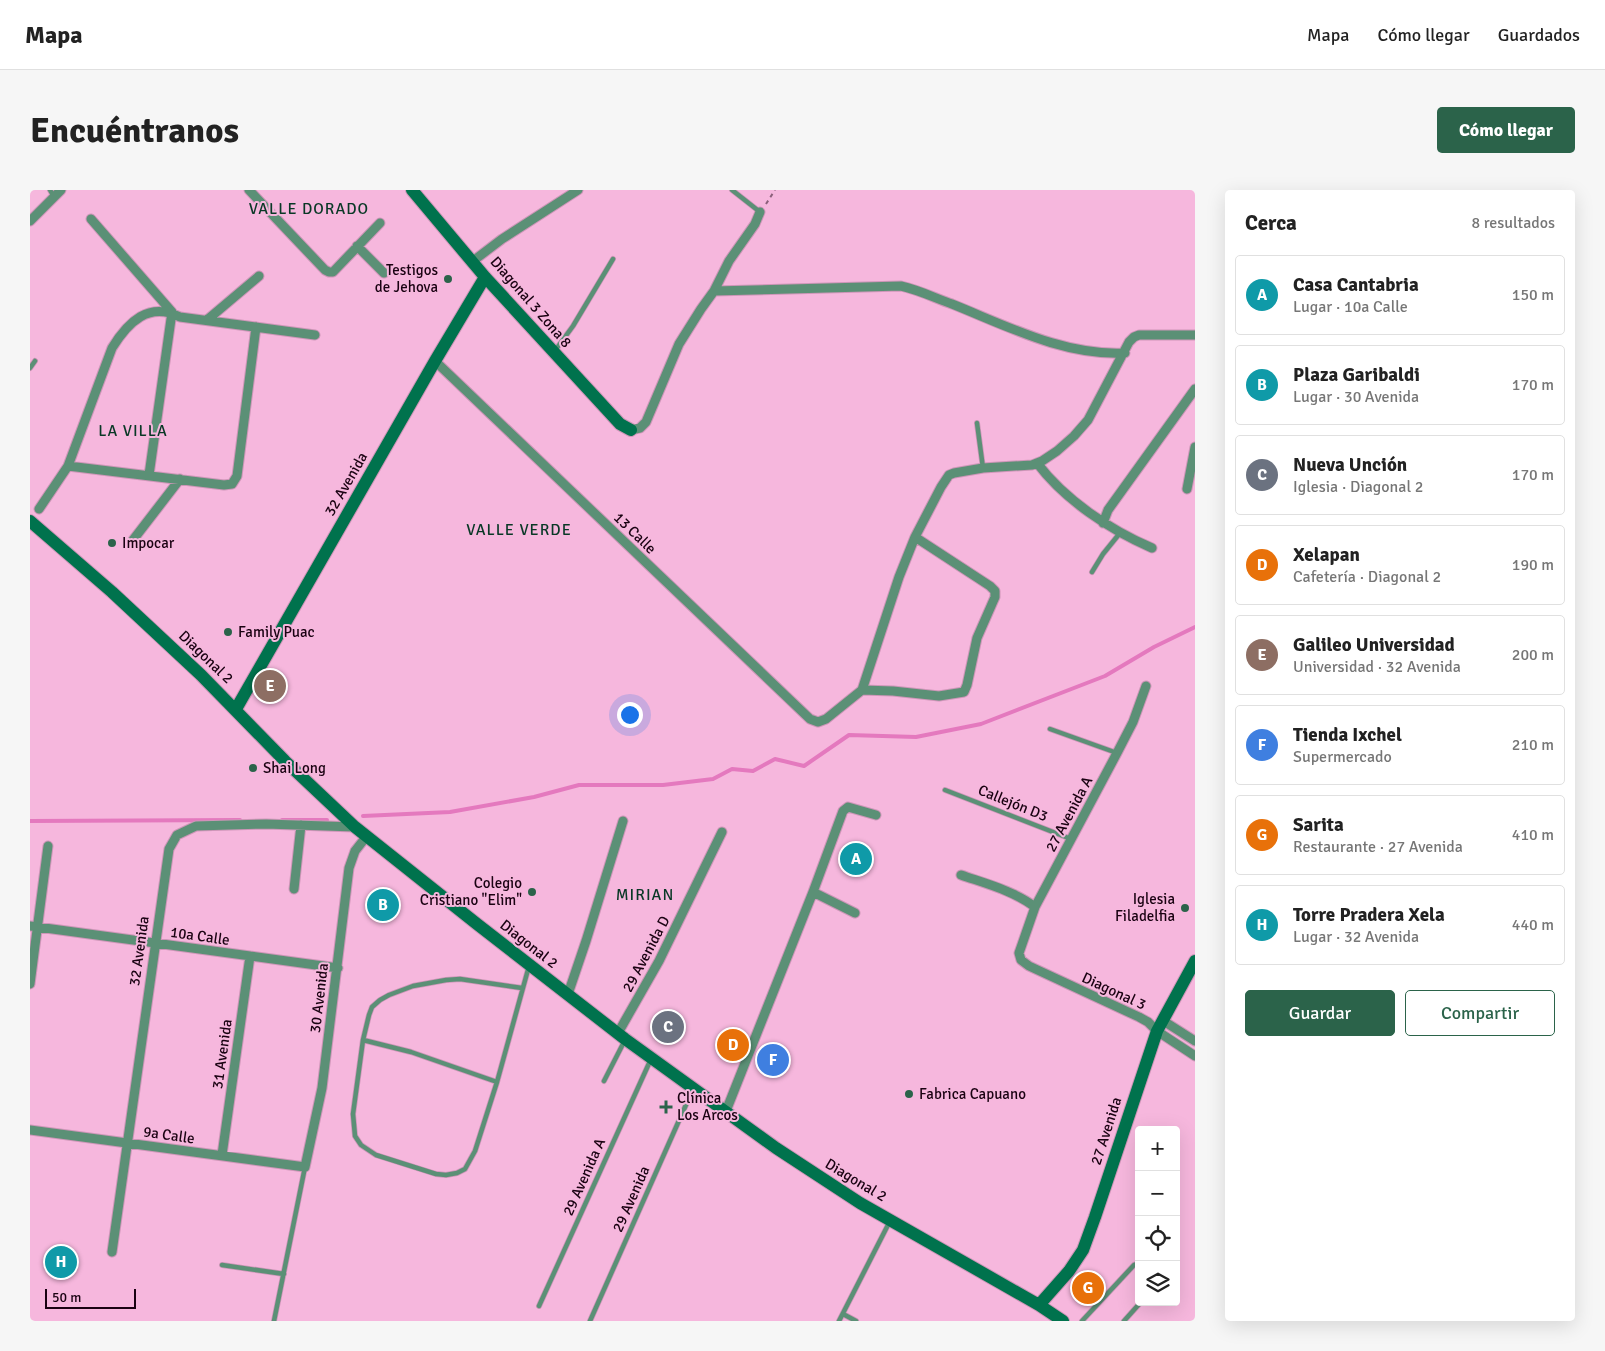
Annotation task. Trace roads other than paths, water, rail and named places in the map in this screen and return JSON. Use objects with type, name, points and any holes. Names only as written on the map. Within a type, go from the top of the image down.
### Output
[{"type":"main road","name":"Diagonal 3 Zona 8","points":[[412,190],[553,353],[620,424],[632,430]]},
{"type":"main road","name":"32 Avenida","points":[[236,709],[435,361],[486,277]]},
{"type":"main road","name":"Diagonal 2","points":[[30,521],[112,592],[236,709],[285,761],[366,837],[622,1036],[817,1175],[890,1220],[1039,1304],[1064,1321]]},
{"type":"main road","name":"27 Avenida","points":[[1039,1304],[1069,1271],[1083,1250],[1160,1026],[1195,961]]},
{"type":"street","points":[[473,261],[502,239],[578,190]]},
{"type":"street","points":[[30,221],[55,192]]},
{"type":"street","points":[[255,192],[325,270],[329,272],[333,272],[380,223]]},
{"type":"street","points":[[632,430],[640,428],[646,422],[679,344],[714,291],[729,261],[758,220],[760,212]]},
{"type":"street","points":[[91,219],[172,312],[180,317],[315,336]]},
{"type":"street","points":[[358,246],[384,273]]},
{"type":"street","points":[[207,320],[259,276]]},
{"type":"street","points":[[714,291],[901,286],[924,293],[1061,346],[1086,352],[1125,353]]},
{"type":"street","points":[[39,509],[68,466],[112,348],[121,334],[141,316],[152,311],[172,312]]},
{"type":"street","points":[[149,475],[172,312]]},
{"type":"street","points":[[68,466],[232,484],[236,479],[256,327]]},
{"type":"street","points":[[915,537],[995,590],[995,597],[977,638],[964,692],[939,696],[862,690],[898,577],[915,537],[941,487],[949,475],[954,472],[1036,463],[1048,458],[1062,447],[1084,424],[1094,410],[1129,342],[1134,337],[1139,335],[1195,335]]},
{"type":"street","name":"13 Calle","points":[[435,361],[810,719],[818,722],[826,719],[862,690]]},
{"type":"street","points":[[1103,522],[1108,510],[1195,389]]},
{"type":"street","points":[[1187,489],[1195,447]]},
{"type":"street","points":[[1036,463],[1069,496],[1103,522],[1120,533],[1152,548]]},
{"type":"street","points":[[133,540],[180,479]]},
{"type":"street","name":"27 Avenida A","points":[[1020,956],[1019,949],[1035,907],[1117,753],[1146,686]]},
{"type":"street","points":[[726,1111],[843,812],[846,808],[876,815]]},
{"type":"street","points":[[568,994],[623,821]]},
{"type":"street","points":[[294,889],[301,825]]},
{"type":"street","name":"32 Avenida","points":[[112,1252],[129,1143],[169,849],[177,835],[196,826],[301,825],[355,827]]},
{"type":"street","name":"29 Avenida D","points":[[622,1036],[722,832]]},
{"type":"street","name":"30 Avenida","points":[[305,1167],[322,1088],[349,868],[355,851],[366,837]]},
{"type":"street","points":[[30,984],[34,927],[48,846]]},
{"type":"street","points":[[961,875],[999,888],[1035,907]]},
{"type":"street","points":[[813,892],[855,913]]},
{"type":"street","name":"10a Calle","points":[[34,927],[338,968]]},
{"type":"street","name":"31 Avenida","points":[[222,1156],[250,956]]},
{"type":"street","name":"Diagonal 3","points":[[1020,956],[1028,966],[1148,1022],[1195,1041]]},
{"type":"street","name":"Diagonal 3","points":[[1160,1026],[1195,1056]]},
{"type":"street","name":"9a Calle","points":[[30,1130],[305,1167]]},
{"type":"lane","points":[[732,190],[760,212]]},
{"type":"lane","points":[[553,353],[573,326],[613,259]]},
{"type":"lane","points":[[30,368],[35,361]]},
{"type":"lane","points":[[977,423],[983,468]]},
{"type":"lane","points":[[1092,572],[1103,554],[1120,533]]},
{"type":"lane","points":[[1050,729],[1117,753]]},
{"type":"lane","name":"Callejón D3","points":[[945,790],[1071,839]]},
{"type":"lane","points":[[522,988],[460,979],[431,982],[413,986],[390,995],[372,1007],[363,1040],[353,1114],[356,1136],[361,1145],[376,1156],[436,1174],[446,1175],[465,1169],[470,1161],[497,1082],[529,964]]},
{"type":"lane","points":[[604,1081],[622,1036]]},
{"type":"lane","points":[[363,1040],[410,1052],[497,1082]]},
{"type":"lane","name":"29 Avenida A","points":[[539,1306],[652,1058]]},
{"type":"lane","name":"29 Avenida","points":[[590,1321],[693,1088]]},
{"type":"lane","points":[[274,1321],[305,1167]]},
{"type":"lane","points":[[839,1321],[890,1220]]},
{"type":"lane","points":[[222,1265],[284,1274]]},
{"type":"lane","points":[[1082,1321],[1135,1265]]},
{"type":"lane","points":[[1124,1321],[1137,1306]]},
{"type":"lane","points":[[843,1314],[856,1321]]},
{"type":"waterway","points":[[363,816],[450,812],[534,797],[579,785],[663,785],[713,779],[732,769],[753,771],[775,759],[804,766],[849,735],[916,737],[981,724],[1105,676],[1154,647],[1195,627]]},
{"type":"waterway","points":[[30,821],[240,820]]},
{"type":"waterway","points":[[282,820],[327,820]]},
{"type":"place","name":"Testigos de Jehova","points":[[448,279]]},
{"type":"place","name":"Impocar","points":[[112,543]]},
{"type":"place","name":"Family Puac","points":[[228,632]]},
{"type":"place","name":"Galileo Universidad","points":[[270,686]]},
{"type":"place","name":"Shai Long","points":[[253,768]]},
{"type":"place","name":"Casa Cantabria","points":[[856,859]]},
{"type":"place","name":"Colegio Cristiano \"Elim\"","points":[[532,892]]},
{"type":"place","name":"Plaza Garibaldi","points":[[383,905]]},
{"type":"place","name":"Iglesia Filadelfia","points":[[1185,908]]},
{"type":"place","name":"Nueva Unción","points":[[668,1027]]},
{"type":"place","name":"Xelapan","points":[[733,1045]]},
{"type":"place","name":"Tienda Ixchel","points":[[773,1060]]},
{"type":"place","name":"Fabrica Capuano","points":[[909,1094]]},
{"type":"place","name":"Clínica Los Arcos","points":[[666,1107]]},
{"type":"place","name":"Torre Pradera Xela","points":[[61,1262]]},
{"type":"place","name":"Sarita","points":[[1088,1288]]},
{"type":"district","name":"VALLE DORADO","points":[[309,209]]},
{"type":"district","name":"LA VILLA","points":[[133,431]]},
{"type":"district","name":"VALLE VERDE","points":[[519,530]]},
{"type":"district","name":"MIRIAN","points":[[645,895]]}]
